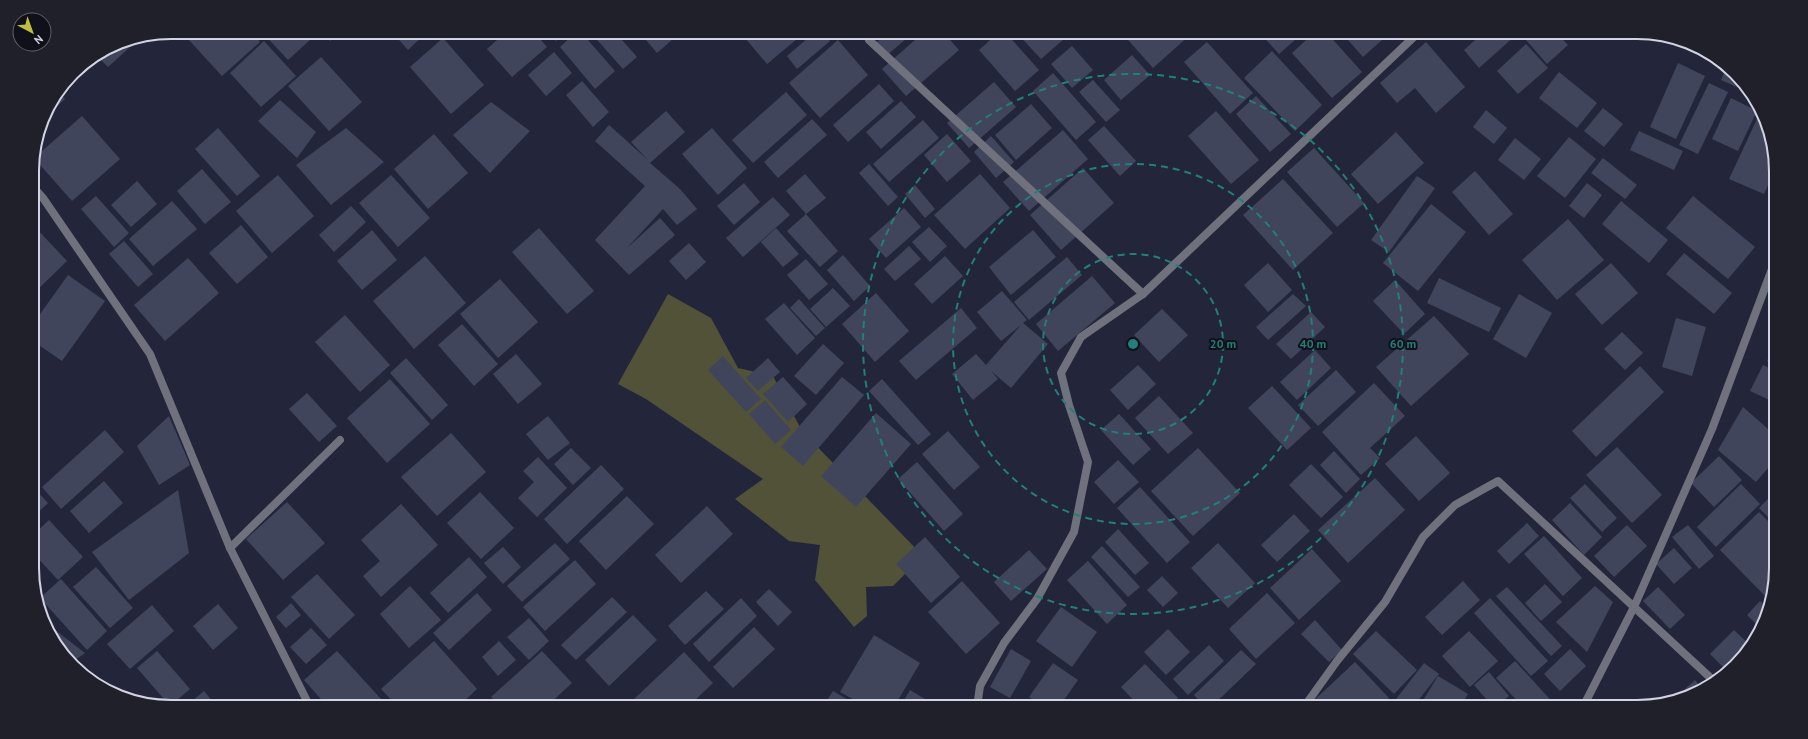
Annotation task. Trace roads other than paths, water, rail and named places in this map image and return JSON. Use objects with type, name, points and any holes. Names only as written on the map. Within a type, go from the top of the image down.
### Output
[{"type":"street","points":[[978,700],[980,686],[1004,643],[1037,598],[1074,532],[1088,462],[1069,405],[1061,373],[1081,338],[1143,294],[1413,39]]},
{"type":"street","points":[[869,40],[1143,294]]},
{"type":"street","points":[[39,194],[150,354],[230,548],[306,700]]},
{"type":"street","points":[[1587,700],[1634,607],[1712,429],[1769,277]]},
{"type":"street","points":[[230,548],[340,440]]},
{"type":"street","points":[[1309,700],[1337,661],[1385,602],[1422,537],[1455,505],[1498,481],[1710,677]]}]
